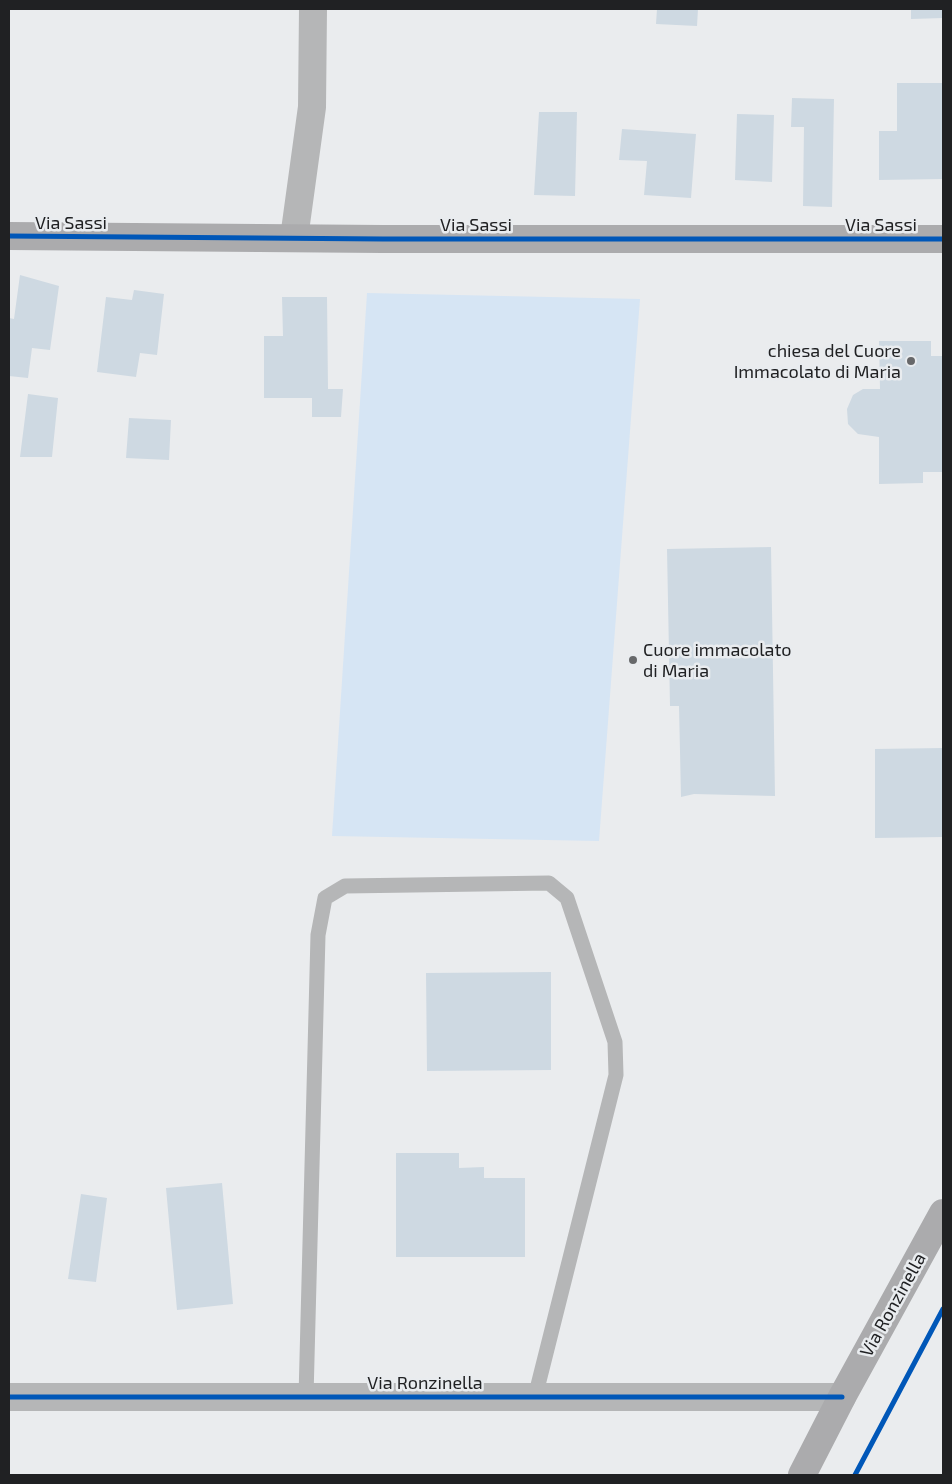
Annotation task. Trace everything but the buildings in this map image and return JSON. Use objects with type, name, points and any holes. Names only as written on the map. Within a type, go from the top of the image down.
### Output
[{"type":"street","points":[[294,238],[312,107],[313,9]]},
{"type":"street","name":"Via Sassi","points":[[9,236],[943,239]]},
{"type":"street","name":"Via Ronzinella","points":[[802,1475],[842,1397],[943,1213]]},
{"type":"street","name":"Via Ronzinella","points":[[9,1397],[842,1397]]},
{"type":"lane","points":[[306,1397],[318,935],[325,898],[345,886],[550,882],[567,898],[615,1042],[616,1075],[536,1397]]},
{"type":"shaded area","points":[[367,293],[640,299],[599,841],[332,836]]},
{"type":"cycle path","points":[[9,236],[383,239],[943,239]]},
{"type":"cycle path","points":[[855,1475],[943,1309]]},
{"type":"cycle path","points":[[9,1397],[842,1397]]},
{"type":"place","name":"chiesa del Cuore Immacolato di Maria","points":[[911,361]]},
{"type":"place","name":"Cuore immacolato di Maria","points":[[633,660]]}]
